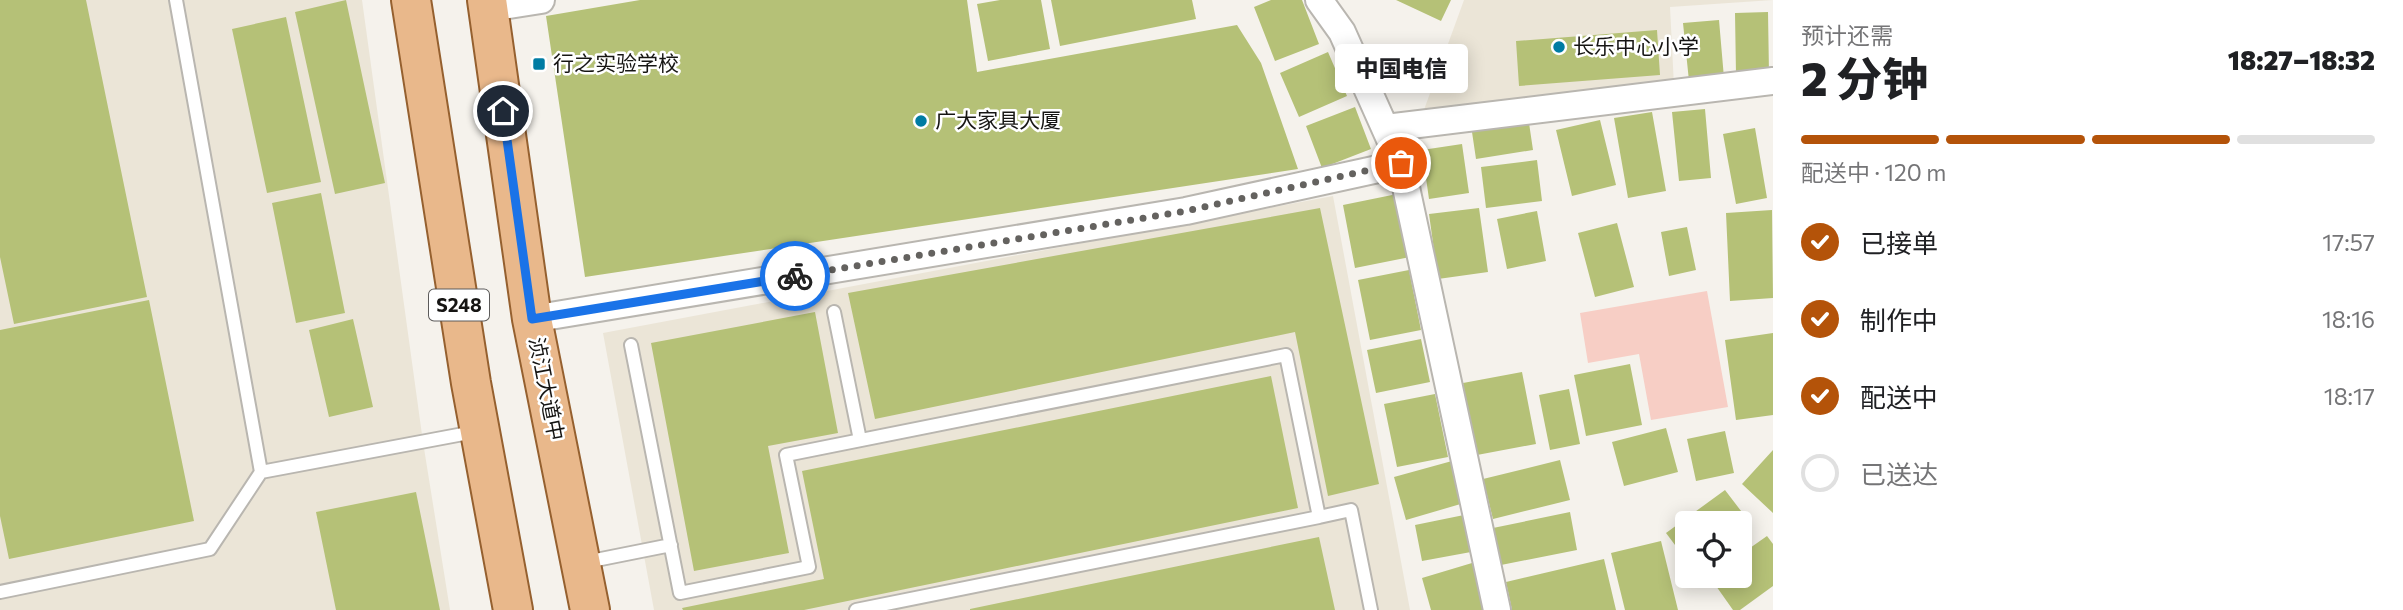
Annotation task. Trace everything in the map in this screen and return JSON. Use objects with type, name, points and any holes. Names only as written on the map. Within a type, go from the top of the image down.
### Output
[{"type":"main road","name":"S248","points":[[411,0],[480,431],[513,610]]},
{"type":"main road","name":"浈江大道中","points":[[488,4],[532,319],[590,610]]},
{"type":"street","points":[[488,4],[541,0]]},
{"type":"street","points":[[1319,0],[1342,32],[1401,163],[1497,610]]},
{"type":"street","points":[[1387,128],[1773,81]]},
{"type":"street","points":[[532,319],[1186,211],[1401,163]]},
{"type":"lane","points":[[0,592],[210,549],[261,472],[176,0]]},
{"type":"lane","points":[[834,312],[860,440]]},
{"type":"lane","points":[[631,345],[680,593],[809,568],[786,455],[1286,355],[1319,517]]},
{"type":"lane","points":[[261,472],[480,431]]},
{"type":"lane","points":[[856,610],[1351,510],[1371,610]]},
{"type":"lane","points":[[580,564],[671,544]]},
{"type":"shaded area","points":[[0,0],[362,0],[423,442],[450,610],[0,610]]},
{"type":"shaded area","name":"长乐中心小学","points":[[1464,0],[1773,0],[1670,7],[1674,86],[1421,118]]},
{"type":"shaded area","points":[[1333,196],[1410,610],[654,610],[603,333]]},
{"type":"shaded area","points":[[1707,291],[1728,407],[1651,420],[1639,354],[1588,363],[1580,313]]},
{"type":"building","points":[[0,0],[86,0],[147,297],[14,324],[0,257]]},
{"type":"building","points":[[346,0],[385,183],[335,194],[295,12]]},
{"type":"building","name":"广大家具大厦","points":[[640,0],[967,0],[977,72],[1237,25],[1261,63],[1298,169],[585,277],[546,16]]},
{"type":"building","points":[[1000,0],[1041,0],[1050,49],[988,61],[977,4]]},
{"type":"building","points":[[1051,0],[1192,0],[1196,19],[1060,46]]},
{"type":"building","points":[[1271,0],[1302,0],[1319,44],[1275,61],[1254,7]]},
{"type":"building","points":[[1396,0],[1451,0],[1441,21]]},
{"type":"building","points":[[1768,12],[1769,74],[1736,75],[1735,13]]},
{"type":"building","points":[[286,17],[321,182],[267,193],[232,29]]},
{"type":"building","points":[[1719,20],[1724,78],[1689,81],[1683,23]]},
{"type":"building","points":[[1657,30],[1660,75],[1519,86],[1516,41]]},
{"type":"building","points":[[1328,52],[1347,96],[1299,117],[1280,73]]},
{"type":"building","points":[[1355,107],[1371,149],[1322,168],[1306,126]]},
{"type":"building","points":[[1705,109],[1711,178],[1679,181],[1672,112]]},
{"type":"building","points":[[1652,112],[1666,191],[1628,198],[1614,118]]},
{"type":"building","points":[[1600,120],[1616,185],[1572,196],[1556,130]]},
{"type":"building","points":[[1529,123],[1533,150],[1476,159],[1472,132]]},
{"type":"building","points":[[1755,128],[1767,198],[1736,204],[1723,134]]},
{"type":"building","points":[[1462,144],[1469,193],[1429,199],[1422,150]]},
{"type":"building","points":[[1537,160],[1542,201],[1486,208],[1481,167]]},
{"type":"building","points":[[321,193],[345,313],[296,323],[272,203]]},
{"type":"building","points":[[1397,194],[1410,257],[1355,268],[1343,205]]},
{"type":"building","points":[[1320,208],[1379,484],[1328,496],[1295,332],[875,419],[848,293]]},
{"type":"building","points":[[1479,208],[1488,272],[1438,279],[1429,214]]},
{"type":"building","points":[[1772,210],[1773,298],[1730,301],[1726,213]]},
{"type":"building","points":[[1537,211],[1546,261],[1507,269],[1497,219]]},
{"type":"building","points":[[1617,223],[1634,287],[1595,297],[1578,233]]},
{"type":"building","points":[[1687,227],[1696,270],[1669,276],[1661,232]]},
{"type":"building","points":[[1409,270],[1421,330],[1370,340],[1358,280]]},
{"type":"building","points":[[149,300],[194,521],[9,559],[0,516],[0,330]]},
{"type":"building","points":[[815,312],[838,433],[768,446],[789,553],[694,571],[651,343]]},
{"type":"building","points":[[353,319],[373,407],[329,417],[309,330]]},
{"type":"building","points":[[1773,333],[1773,415],[1736,420],[1725,340]]},
{"type":"building","points":[[1421,339],[1430,382],[1376,393],[1367,350]]},
{"type":"building","points":[[1630,364],[1642,425],[1586,436],[1574,375]]},
{"type":"building","points":[[1522,372],[1536,444],[1477,455],[1463,383]]},
{"type":"building","points":[[1271,376],[1298,508],[804,610],[682,608],[824,579],[802,471]]},
{"type":"building","points":[[1569,389],[1580,444],[1550,450],[1539,395]]},
{"type":"building","points":[[1435,394],[1448,457],[1397,467],[1384,404]]},
{"type":"building","points":[[1666,428],[1678,472],[1624,486],[1612,442]]},
{"type":"building","points":[[1725,431],[1734,473],[1696,481],[1687,439]]},
{"type":"building","points":[[1773,450],[1773,513],[1742,484]]},
{"type":"building","points":[[1560,460],[1570,500],[1493,519],[1483,479]]},
{"type":"building","points":[[1452,461],[1464,503],[1406,520],[1394,477]]},
{"type":"building","points":[[1725,490],[1741,511],[1696,511]]},
{"type":"building","points":[[416,492],[440,610],[336,610],[316,512]]},
{"type":"building","points":[[1570,512],[1577,550],[1501,565],[1493,528]]},
{"type":"building","points":[[1464,515],[1471,552],[1422,561],[1415,525]]},
{"type":"building","points":[[1675,526],[1675,545],[1666,533]]},
{"type":"building","points":[[1767,536],[1773,544],[1773,586],[1740,610],[1733,610],[1717,588],[1752,588],[1752,547]]},
{"type":"building","points":[[1319,537],[1335,610],[970,610],[970,609]]},
{"type":"building","points":[[1661,541],[1678,610],[1625,610],[1611,553]]},
{"type":"building","points":[[1604,559],[1616,610],[1512,610],[1506,582]]},
{"type":"building","points":[[1472,563],[1486,610],[1431,610],[1422,578]]},
{"type":"way so far","points":[[795,276],[1186,211],[1401,163]]},
{"type":"place","name":"长乐中心小学","points":[[1559,47]]},
{"type":"place","name":"行之实验学校","points":[[539,64]]},
{"type":"place","name":"广大家具大厦","points":[[921,121]]},
{"type":"place","name":"中国电信","points":[[1401,163]]},
{"type":"route","points":[[503,111],[532,319],[795,276]]}]
